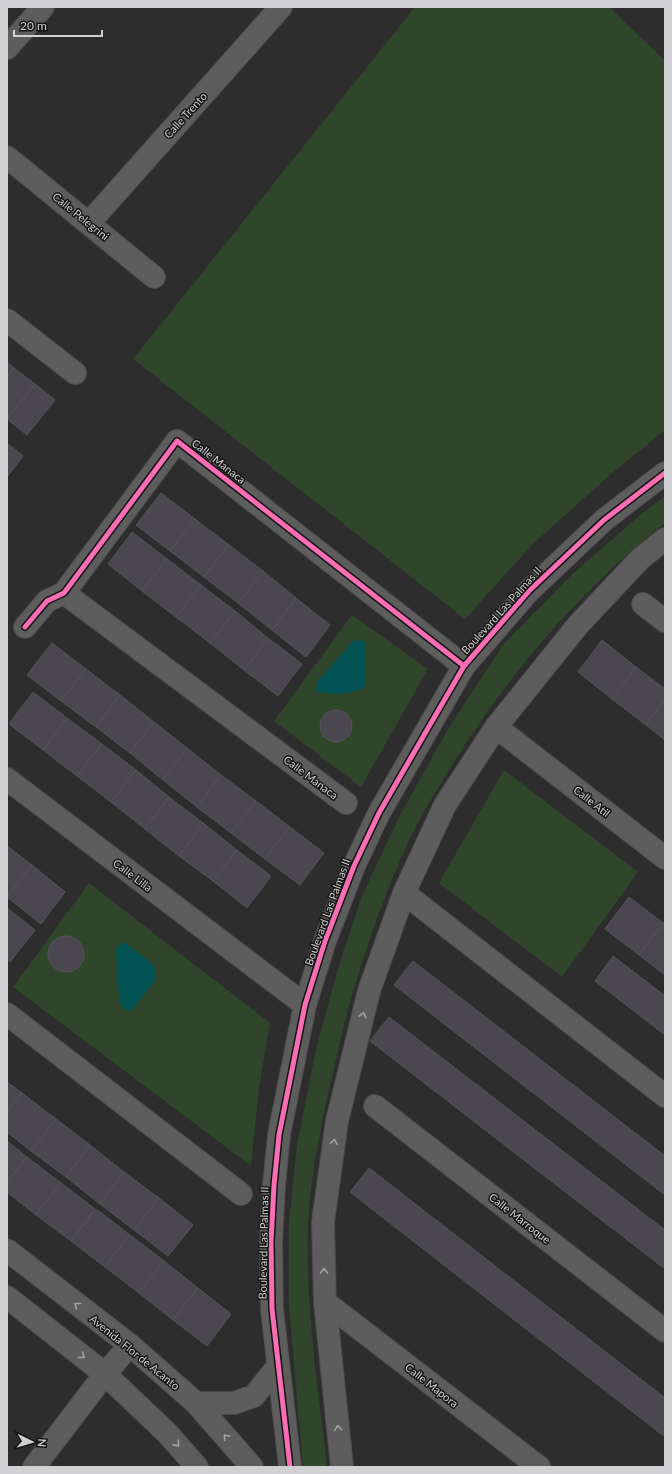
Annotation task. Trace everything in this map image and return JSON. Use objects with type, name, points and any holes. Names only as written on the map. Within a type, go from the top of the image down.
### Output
[{"type":"street","points":[[7,48],[43,7]]},
{"type":"street","name":"Calle Trento","points":[[89,223],[281,7]]},
{"type":"street","name":"Calle Pelegrini","points":[[7,157],[154,277]]},
{"type":"street","points":[[7,320],[75,373]]},
{"type":"street","name":"Calle Manaca","points":[[25,627],[46,601],[64,593],[177,442],[464,666]]},
{"type":"street","name":"Boulevard Las Palmas II","points":[[290,1467],[272,1309],[271,1242],[274,1185],[280,1135],[305,1005],[325,941],[354,866],[376,819],[464,666],[529,591],[604,520],[665,473]]},
{"type":"street","points":[[342,1467],[325,1302],[323,1222],[337,1121],[369,991],[404,893],[445,805],[496,727],[578,625],[640,559],[665,540]]},
{"type":"street","name":"Calle Manaca","points":[[64,593],[346,803]]},
{"type":"street","points":[[643,604],[665,621]]},
{"type":"street","name":"Calle Atil","points":[[496,727],[665,858]]},
{"type":"street","name":"Calle Lilla","points":[[7,779],[305,1005]]},
{"type":"street","points":[[404,893],[665,1096]]},
{"type":"street","points":[[7,1014],[241,1194]]},
{"type":"street","name":"Calle Marroque","points":[[375,1106],[665,1331]]},
{"type":"street","name":"Avenida Flor de Acanto","points":[[7,1250],[130,1345],[196,1403],[252,1467]]},
{"type":"street","points":[[7,1298],[105,1374],[167,1433],[198,1467]]},
{"type":"street","name":"Calle Mapora","points":[[325,1302],[539,1467]]},
{"type":"street","points":[[34,1467],[105,1374],[130,1345]]},
{"type":"street","points":[[196,1403],[234,1403],[254,1396],[278,1366]]},
{"type":"green space","points":[[415,7],[609,7],[665,61],[665,430],[611,474],[533,544],[465,619],[133,359]]},
{"type":"green space","points":[[665,496],[665,523],[602,578],[572,609],[543,640],[491,707],[425,809],[389,886],[367,946],[349,1006],[321,1126],[314,1165],[308,1224],[308,1285],[313,1346],[327,1467],[303,1467],[289,1306],[289,1223],[297,1145],[316,1049],[340,962],[362,896],[400,815],[448,729],[503,645],[569,577],[640,515]]},
{"type":"green space","points":[[352,615],[428,669],[361,787],[274,721]]},
{"type":"green space","points":[[504,770],[638,872],[562,977],[439,883]]},
{"type":"green space","points":[[89,883],[270,1023],[259,1088],[251,1166],[13,987]]},
{"type":"water","points":[[354,640],[365,641],[365,686],[361,689],[342,694],[328,694],[316,691],[317,682]]},
{"type":"water","points":[[123,941],[154,965],[156,979],[131,1011],[123,1009],[119,999],[116,950]]},
{"type":"building","points":[[7,362],[14,368],[7,378]]},
{"type":"building","points":[[14,368],[35,384],[7,419],[7,378]]},
{"type":"building","points":[[35,384],[55,400],[27,435],[7,419]]},
{"type":"building","points":[[7,443],[23,456],[7,477]]},
{"type":"building","points":[[161,493],[195,519],[170,551],[136,525]]},
{"type":"building","points":[[195,519],[229,545],[204,577],[170,551]]},
{"type":"building","points":[[132,532],[167,559],[142,591],[108,564]]},
{"type":"building","points":[[229,545],[263,571],[238,603],[204,577]]},
{"type":"building","points":[[167,559],[201,585],[176,617],[142,591]]},
{"type":"building","points":[[263,571],[296,598],[272,630],[238,603]]},
{"type":"building","points":[[201,585],[235,611],[210,643],[176,617]]},
{"type":"building","points":[[296,598],[330,625],[306,657],[272,630]]},
{"type":"building","points":[[235,611],[268,638],[244,670],[210,643]]},
{"type":"building","points":[[268,638],[302,664],[278,696],[244,670]]},
{"type":"building","points":[[602,640],[636,667],[612,699],[578,672]]},
{"type":"building","points":[[52,643],[86,669],[61,701],[27,675]]},
{"type":"building","points":[[636,667],[665,689],[665,699],[646,725],[612,699]]},
{"type":"building","points":[[86,669],[120,695],[96,727],[61,701]]},
{"type":"building","points":[[33,692],[67,718],[43,750],[9,724]]},
{"type":"building","points":[[120,695],[154,722],[130,753],[96,727]]},
{"type":"building","points":[[665,699],[665,740],[646,725]]},
{"type":"building","points":[[336,710],[342,711],[349,717],[352,726],[351,732],[345,739],[336,742],[330,741],[323,735],[320,726],[321,720],[327,713]]},
{"type":"building","points":[[67,718],[102,744],[77,776],[43,750]]},
{"type":"building","points":[[154,722],[187,748],[163,780],[130,753]]},
{"type":"building","points":[[102,744],[136,770],[111,802],[77,776]]},
{"type":"building","points":[[187,748],[221,775],[197,807],[163,780]]},
{"type":"building","points":[[136,770],[169,797],[145,829],[111,802]]},
{"type":"building","points":[[221,775],[256,801],[231,833],[197,807]]},
{"type":"building","points":[[169,797],[203,823],[179,856],[145,829]]},
{"type":"building","points":[[256,801],[290,827],[265,859],[231,833]]},
{"type":"building","points":[[203,823],[237,850],[213,881],[179,856]]},
{"type":"building","points":[[290,827],[324,853],[300,885],[265,859]]},
{"type":"building","points":[[7,846],[32,865],[7,897]]},
{"type":"building","points":[[237,850],[271,876],[247,908],[213,881]]},
{"type":"building","points":[[32,865],[65,892],[41,924],[7,897]]},
{"type":"building","points":[[629,897],[663,923],[639,955],[605,929]]},
{"type":"building","points":[[7,908],[35,930],[10,962],[7,959]]},
{"type":"building","points":[[663,923],[665,925],[665,975],[639,955]]},
{"type":"building","points":[[66,936],[79,941],[84,954],[79,967],[66,972],[53,967],[48,954],[53,941]]},
{"type":"building","points":[[613,956],[665,996],[665,1035],[595,981]]},
{"type":"building","points":[[413,961],[665,1156],[665,1195],[394,985]]},
{"type":"building","points":[[389,1017],[665,1230],[665,1269],[370,1041]]},
{"type":"building","points":[[7,1082],[22,1093],[7,1112]]},
{"type":"building","points":[[22,1093],[56,1119],[31,1151],[7,1132],[7,1112]]},
{"type":"building","points":[[56,1119],[90,1145],[66,1177],[31,1151]]},
{"type":"building","points":[[7,1141],[27,1157],[7,1182]]},
{"type":"building","points":[[90,1145],[124,1172],[100,1204],[66,1177]]},
{"type":"building","points":[[27,1157],[61,1183],[36,1215],[7,1192],[7,1182]]},
{"type":"building","points":[[369,1168],[665,1398],[665,1437],[350,1192]]},
{"type":"building","points":[[124,1172],[159,1198],[134,1230],[100,1204]]},
{"type":"building","points":[[61,1183],[95,1209],[71,1241],[36,1215]]},
{"type":"building","points":[[159,1198],[193,1225],[168,1256],[134,1230]]},
{"type":"building","points":[[96,1209],[130,1235],[105,1267],[71,1241]]},
{"type":"building","points":[[130,1235],[164,1261],[139,1293],[105,1267]]},
{"type":"building","points":[[164,1261],[198,1288],[173,1320],[139,1293]]},
{"type":"building","points":[[198,1288],[231,1314],[207,1346],[173,1320]]},
{"type":"cycle path","points":[[25,627],[47,601],[64,593],[177,441],[464,666]]},
{"type":"cycle path","points":[[290,1467],[272,1309],[271,1242],[274,1185],[279,1135],[305,1005],[325,941],[354,866],[379,813],[464,666],[529,591],[604,520],[665,473]]}]
